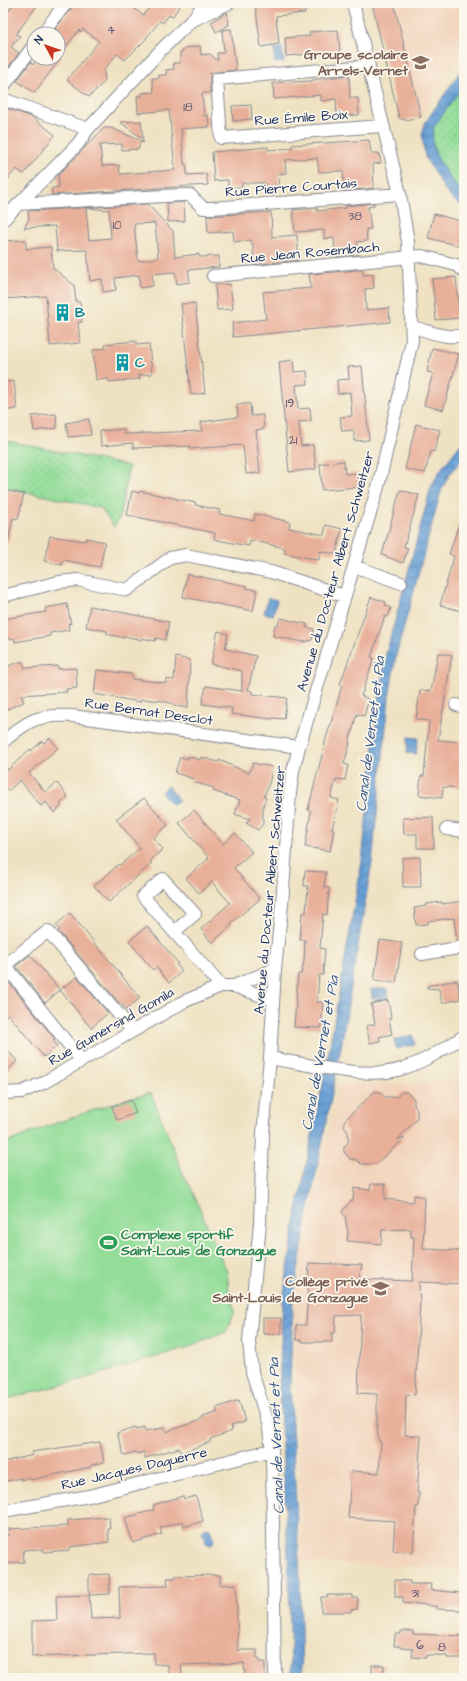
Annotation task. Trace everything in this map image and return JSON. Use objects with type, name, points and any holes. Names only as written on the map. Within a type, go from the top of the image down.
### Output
[{"type":"street","points":[[48,26],[66,3]]},
{"type":"street","points":[[3,220],[78,144],[88,129],[162,49],[192,20],[205,3]]},
{"type":"street","points":[[192,20],[229,3]]},
{"type":"street","name":"Avenue du Docteur Albert Schweitzer","points":[[275,1678],[272,1450],[268,1423],[252,1372],[249,1341],[260,1223],[263,1133],[290,793],[293,771],[299,747],[378,486],[412,341],[409,258],[400,194],[391,154],[382,126],[353,3]]},
{"type":"street","points":[[3,87],[26,56]]},
{"type":"street","name":"Rue Émile Boix","points":[[369,66],[218,79],[221,138],[382,126]]},
{"type":"street","points":[[3,99],[88,129]]},
{"type":"street","name":"Rue Pierre Courtais","points":[[18,204],[190,195],[203,208],[212,208],[400,194]]},
{"type":"street","name":"Rue Jean Rosembach","points":[[213,276],[422,256],[456,265],[464,271]]},
{"type":"street","points":[[412,327],[451,336],[459,336],[464,334]]},
{"type":"street","points":[[3,596],[59,582],[78,580],[127,590],[170,558],[186,556],[271,572],[344,596]]},
{"type":"street","points":[[354,566],[401,583]]},
{"type":"street","name":"Rue Bernat Desclot","points":[[3,742],[21,726],[36,719],[52,715],[72,716],[299,747]]},
{"type":"street","points":[[447,829],[464,831]]},
{"type":"street","points":[[81,1060],[6,965],[48,931],[132,1030]]},
{"type":"street","points":[[174,932],[221,986]]},
{"type":"street","points":[[422,954],[464,947]]},
{"type":"street","name":"Rue Gumersind Gomila","points":[[234,986],[275,970]]},
{"type":"street","name":"Rue Gumersind Gomila","points":[[3,1093],[22,1092],[43,1083],[132,1030],[185,1001],[221,986],[234,986],[273,1000]]},
{"type":"street","points":[[270,1058],[341,1070],[369,1072],[397,1070],[423,1062],[464,1036]]},
{"type":"street","name":"Rue Jacques Daguerre","points":[[3,1511],[89,1496],[272,1450]]},
{"type":"shaded area","name":"Groupe scolaire Arrels-Vernet","points":[[368,3],[464,3],[464,50],[447,73],[421,117],[404,120],[399,118],[372,5],[369,6]]},
{"type":"shaded area","name":"Collège privé Saint-Louis de Gonzague","points":[[464,1082],[464,1569],[302,1562],[293,1326],[302,1252],[286,1250],[287,1239],[305,1241],[338,1084]]},
{"type":"green space","points":[[464,75],[464,200],[440,171],[429,125]]},
{"type":"green space","points":[[3,440],[129,466],[119,520],[114,527],[101,508],[3,487]]},
{"type":"green space","name":"Complexe sportif Saint-Louis de Gonzague","points":[[151,1093],[184,1176],[191,1188],[227,1272],[229,1291],[235,1311],[226,1332],[185,1348],[76,1381],[3,1400],[3,1144],[76,1116]]},
{"type":"water","points":[[282,48],[284,62],[275,63],[274,49]]},
{"type":"water","points":[[464,66],[464,84],[434,127],[433,140],[434,150],[437,157],[452,181],[464,195],[464,208],[448,195],[425,157],[422,134],[425,123]]},
{"type":"water","points":[[464,440],[464,457],[449,475],[441,491],[396,656],[389,698],[372,862],[339,1059],[308,1213],[293,1300],[290,1387],[300,1578],[302,1678],[291,1678],[289,1578],[279,1387],[283,1299],[297,1211],[328,1057],[362,861],[379,696],[386,654],[431,487],[441,469]]},
{"type":"water","points":[[268,598],[277,600],[273,615],[264,613]]},
{"type":"water","points":[[408,737],[418,738],[416,754],[407,753]]},
{"type":"water","points":[[168,786],[179,800],[172,805],[161,792]]},
{"type":"water","points":[[371,989],[388,989],[388,998],[372,998]]},
{"type":"water","points":[[413,1035],[415,1044],[397,1049],[394,1040]]},
{"type":"water","points":[[206,1528],[210,1529],[214,1541],[211,1545],[206,1543],[202,1532]]},
{"type":"building","points":[[14,3],[39,3],[16,34],[20,36],[11,47],[19,53],[5,72],[3,70],[3,7],[8,12]]},
{"type":"building","points":[[73,3],[127,3],[143,15],[153,3],[182,3],[172,17],[169,15],[163,23],[160,21],[147,38],[125,60],[117,54],[104,70],[105,81],[89,97],[67,80],[99,41],[83,29],[81,32],[79,30],[66,47],[66,26],[57,26],[72,8]]},
{"type":"building","points":[[255,3],[305,3],[305,13],[276,16],[279,44],[261,47]]},
{"type":"building","points":[[372,3],[394,3],[421,117],[404,120],[399,118]]},
{"type":"building","points":[[227,12],[229,25],[216,32],[211,22]]},
{"type":"building","points":[[231,29],[236,70],[210,73],[210,93],[202,93],[204,116],[208,115],[209,127],[181,129],[184,164],[186,164],[187,175],[206,174],[208,185],[52,195],[52,188],[59,187],[58,175],[104,128],[111,128],[144,142],[139,143],[139,149],[122,150],[122,144],[100,145],[102,166],[119,165],[120,174],[175,170],[169,110],[138,113],[137,96],[142,96],[142,93],[154,92],[152,78],[159,78],[159,75],[166,75],[166,70],[174,69],[173,63],[180,63],[180,53],[186,48],[200,46],[201,55],[210,54],[218,61],[217,53],[224,53],[222,30]]},
{"type":"building","points":[[338,30],[340,52],[286,56],[285,38],[310,36],[309,32]]},
{"type":"building","points":[[28,66],[55,66],[34,93],[17,81]]},
{"type":"building","points":[[349,75],[350,98],[358,98],[359,115],[337,116],[336,99],[321,101],[321,95],[274,99],[273,83],[312,81]]},
{"type":"building","points":[[251,105],[252,119],[233,121],[232,106]]},
{"type":"building","points":[[3,107],[32,117],[55,135],[24,174],[16,169],[3,186]]},
{"type":"building","points":[[141,121],[143,139],[120,122]]},
{"type":"building","points":[[369,140],[371,153],[379,153],[381,163],[373,164],[374,188],[344,191],[343,171],[319,172],[317,158],[285,160],[286,173],[278,174],[279,186],[265,187],[265,183],[242,183],[242,187],[228,188],[228,180],[214,181],[212,152],[268,147],[268,150],[292,148],[292,145]]},
{"type":"building","points":[[184,202],[185,221],[168,222],[167,203]]},
{"type":"building","points":[[374,203],[374,206],[368,207],[371,229],[366,229],[367,241],[357,242],[358,255],[335,257],[334,238],[324,239],[324,230],[295,232],[293,210],[317,208],[317,211]]},
{"type":"building","points":[[147,204],[173,231],[175,257],[199,254],[199,257],[219,256],[219,267],[188,270],[190,282],[177,284],[175,272],[152,274],[153,286],[140,288],[139,275],[115,278],[116,290],[103,292],[102,279],[90,281],[87,250],[57,251],[55,226],[24,228],[29,219],[28,211]],"holes":[[[86,208],[109,210],[111,238],[89,240]],[[155,223],[158,258],[138,261],[134,224]]]},
{"type":"building","points":[[271,212],[272,237],[297,235],[299,260],[254,265],[253,244],[251,244],[251,240],[234,242],[233,231],[208,233],[207,216]]},
{"type":"building","points":[[434,214],[464,223],[464,247],[428,238]]},
{"type":"building","name":"B","points":[[26,240],[26,249],[51,247],[53,268],[74,285],[76,302],[80,302],[82,322],[78,322],[80,343],[50,346],[46,296],[3,299],[3,241]]},
{"type":"building","points":[[362,270],[363,275],[373,274],[374,288],[365,289],[366,310],[389,308],[390,322],[233,337],[232,323],[266,319],[263,292],[311,288],[309,274]]},
{"type":"building","points":[[456,277],[460,318],[436,320],[432,279]]},
{"type":"building","points":[[230,284],[233,309],[217,310],[215,285]]},
{"type":"building","points":[[195,303],[205,393],[191,395],[181,304]]},
{"type":"building","name":"C","points":[[136,341],[136,345],[149,344],[152,374],[139,375],[140,379],[109,382],[109,379],[96,380],[93,350],[106,348],[105,344]]},
{"type":"building","points":[[432,348],[459,354],[443,410],[424,405],[433,373],[427,372]]},
{"type":"building","points":[[293,360],[294,372],[307,371],[308,384],[296,385],[298,409],[310,408],[311,421],[299,422],[301,446],[313,445],[316,469],[289,472],[279,362]]},
{"type":"building","points":[[362,366],[369,440],[354,441],[354,430],[342,431],[340,417],[352,416],[350,392],[338,394],[337,380],[349,379],[348,367]]},
{"type":"building","points":[[14,381],[17,409],[3,411],[3,383]]},
{"type":"building","points":[[250,404],[251,416],[263,415],[264,429],[256,430],[260,473],[246,474],[243,445],[190,449],[190,446],[133,448],[133,443],[101,446],[100,431],[124,429],[124,434],[202,431],[201,422],[238,417],[237,405]]},
{"type":"building","points":[[56,414],[57,428],[34,431],[32,416]]},
{"type":"building","points":[[89,419],[91,435],[68,437],[66,423]]},
{"type":"building","points":[[416,424],[440,430],[434,452],[431,451],[425,473],[405,469]]},
{"type":"building","points":[[344,461],[345,474],[357,473],[359,487],[322,490],[320,464]]},
{"type":"building","points":[[3,490],[24,494],[18,519],[13,518],[8,543],[3,543]]},
{"type":"building","points":[[400,490],[419,495],[404,547],[408,548],[403,563],[382,555]]},
{"type":"building","points":[[132,491],[139,493],[140,491],[196,503],[195,505],[220,510],[219,514],[254,521],[255,514],[273,518],[290,522],[289,528],[324,535],[326,525],[342,529],[336,554],[320,551],[319,560],[284,553],[285,548],[250,540],[249,546],[222,541],[214,539],[215,533],[127,515]]},
{"type":"building","points":[[462,515],[464,516],[464,612],[440,605],[454,556],[449,554]]},
{"type":"building","points":[[50,536],[85,541],[86,538],[105,542],[100,567],[63,560],[62,565],[44,561]]},
{"type":"building","points":[[187,574],[247,586],[246,588],[257,590],[253,611],[183,597]]},
{"type":"building","points":[[371,597],[386,602],[385,605],[391,608],[388,617],[385,616],[371,657],[374,658],[361,696],[369,699],[364,716],[357,714],[344,764],[348,765],[345,780],[336,779],[331,798],[339,800],[332,829],[334,829],[330,851],[305,847],[311,811],[308,810],[327,735],[342,685],[340,684]]},
{"type":"building","points":[[67,604],[71,624],[68,623],[69,630],[50,633],[50,636],[15,642],[14,638],[3,640],[3,619],[46,612],[45,608]]},
{"type":"building","points":[[90,606],[169,622],[165,640],[156,638],[155,641],[142,638],[142,640],[124,636],[124,638],[107,634],[107,631],[86,627]]},
{"type":"building","points":[[280,618],[307,624],[306,627],[314,629],[312,640],[303,642],[273,636],[275,625],[278,625]]},
{"type":"building","points":[[218,631],[228,634],[225,649],[256,656],[248,690],[252,691],[252,694],[287,698],[284,719],[231,714],[232,708],[202,704],[206,686],[242,691],[242,671],[211,664]]},
{"type":"building","points":[[438,653],[452,655],[438,740],[464,742],[464,788],[443,787],[442,798],[419,795],[421,776],[424,776],[429,721],[416,719],[420,690],[431,691]]},
{"type":"building","points":[[176,657],[190,660],[188,708],[174,706],[174,704],[163,701],[141,699],[140,702],[94,694],[97,670],[132,674],[132,679],[166,683],[166,679],[174,680]]},
{"type":"building","points":[[22,661],[25,668],[58,666],[58,669],[76,668],[77,688],[66,689],[67,692],[21,695],[24,702],[3,711],[3,668]]},
{"type":"building","points":[[50,738],[58,748],[29,773],[45,792],[57,783],[68,797],[60,804],[62,806],[54,813],[46,802],[41,806],[20,780],[8,791],[3,785],[3,764],[8,770],[30,749],[31,751],[42,741],[44,743]]},
{"type":"building","points":[[188,756],[200,760],[201,757],[218,762],[219,760],[249,773],[253,763],[272,767],[270,780],[264,797],[266,798],[263,806],[263,824],[258,830],[246,823],[250,819],[235,814],[240,800],[213,791],[214,788],[193,782],[194,779],[175,773],[180,757],[188,759]]},
{"type":"building","points":[[144,798],[168,825],[153,838],[163,849],[150,861],[152,863],[109,902],[94,886],[140,848],[116,819]]},
{"type":"building","points":[[194,810],[223,844],[235,833],[252,852],[234,868],[260,899],[231,923],[232,925],[212,943],[201,929],[230,903],[212,882],[199,893],[186,878],[209,858],[179,823]]},
{"type":"building","points":[[433,817],[434,848],[417,848],[417,834],[404,834],[403,818]]},
{"type":"building","points":[[420,857],[421,887],[403,887],[402,858]]},
{"type":"building","points":[[305,871],[326,872],[324,887],[329,888],[327,915],[323,914],[320,948],[325,949],[323,975],[319,975],[317,1002],[323,1002],[321,1028],[294,1027],[298,974],[301,974],[304,961],[305,940],[300,940],[302,913],[306,913],[308,886],[304,886]]},
{"type":"building","points":[[464,901],[464,940],[457,941],[454,918],[428,921],[428,924],[416,925],[414,908],[427,906],[426,904],[442,902],[442,904]]},
{"type":"building","points":[[70,913],[140,998],[126,1010],[58,931],[60,930],[56,925]]},
{"type":"building","points":[[147,926],[178,963],[176,964],[182,971],[169,983],[156,967],[153,970],[129,941]]},
{"type":"building","points":[[380,940],[402,943],[396,983],[374,980]]},
{"type":"building","points":[[30,955],[60,990],[45,1003],[16,966]]},
{"type":"building","points":[[3,975],[55,1039],[53,1040],[57,1046],[44,1057],[8,1014],[3,1018]]},
{"type":"building","points":[[77,977],[108,1013],[91,1028],[60,990]]},
{"type":"building","points":[[457,980],[461,999],[442,1003],[439,989],[427,988],[427,986]]},
{"type":"building","points":[[388,1000],[391,1018],[389,1019],[392,1034],[379,1037],[380,1041],[370,1043],[366,1026],[375,1024],[371,1004]]},
{"type":"building","points":[[3,1045],[17,1061],[3,1074]]},
{"type":"building","points":[[375,1091],[380,1092],[385,1097],[397,1097],[402,1092],[407,1092],[414,1099],[414,1106],[417,1109],[417,1119],[398,1139],[405,1138],[376,1164],[361,1164],[357,1160],[350,1159],[344,1152],[344,1147],[348,1143],[348,1132],[344,1127],[344,1121]]},
{"type":"building","points":[[131,1100],[136,1113],[117,1120],[112,1106]]},
{"type":"building","points":[[371,1184],[385,1184],[385,1199],[413,1202],[414,1195],[425,1197],[423,1249],[464,1251],[464,1284],[419,1282],[420,1303],[415,1395],[406,1394],[405,1435],[421,1436],[417,1493],[419,1493],[418,1507],[416,1507],[413,1553],[393,1551],[395,1521],[348,1518],[351,1471],[379,1473],[381,1442],[379,1442],[377,1426],[377,1394],[358,1393],[361,1315],[336,1316],[335,1333],[332,1333],[332,1342],[301,1342],[301,1340],[296,1340],[296,1325],[306,1325],[309,1263],[362,1265],[359,1279],[412,1281],[414,1237],[411,1237],[411,1229],[382,1230],[381,1244],[347,1241],[348,1233],[345,1216],[342,1212],[351,1201],[353,1201],[354,1188],[370,1190]]},
{"type":"building","points":[[263,1318],[281,1318],[281,1334],[263,1334]]},
{"type":"building","points":[[239,1400],[245,1422],[231,1426],[232,1431],[210,1439],[210,1442],[181,1453],[179,1448],[145,1458],[144,1452],[124,1455],[117,1433],[136,1427],[137,1429],[145,1427],[146,1431],[165,1427],[166,1432],[203,1419],[203,1417],[218,1412],[216,1408]]},
{"type":"building","points":[[100,1442],[104,1462],[91,1465],[91,1467],[30,1480],[29,1478],[21,1480],[21,1478],[3,1482],[3,1462],[33,1455],[32,1452]]},
{"type":"building","points":[[183,1496],[184,1499],[196,1496],[203,1521],[184,1527],[183,1521],[160,1528],[162,1534],[133,1543],[125,1518],[154,1510],[153,1505]]},
{"type":"building","points":[[109,1517],[109,1542],[70,1547],[70,1550],[44,1552],[43,1549],[23,1550],[24,1562],[3,1564],[3,1535],[9,1535],[9,1529],[68,1526],[68,1520]]},
{"type":"building","points":[[109,1574],[110,1594],[89,1595],[89,1575]]},
{"type":"building","points":[[220,1575],[220,1585],[236,1584],[238,1650],[257,1650],[257,1658],[259,1658],[259,1662],[265,1662],[265,1678],[245,1678],[244,1663],[181,1665],[182,1678],[169,1678],[168,1665],[154,1664],[154,1653],[32,1657],[32,1621],[57,1620],[56,1596],[89,1595],[91,1619],[120,1618],[119,1587],[168,1586],[167,1578],[175,1578],[175,1576]]},
{"type":"building","points":[[395,1580],[410,1581],[410,1584],[431,1584],[430,1590],[461,1593],[461,1595],[464,1596],[463,1610],[436,1609],[436,1606],[403,1603],[403,1597],[395,1597]]},
{"type":"building","points":[[327,1595],[352,1595],[352,1598],[358,1598],[357,1609],[351,1610],[351,1612],[321,1612],[321,1597],[328,1597]]},
{"type":"building","points":[[401,1631],[413,1631],[413,1634],[464,1636],[464,1650],[462,1650],[461,1658],[447,1658],[447,1656],[437,1655],[426,1655],[426,1658],[412,1657],[413,1649],[394,1646],[395,1634],[401,1634]]},
{"type":"building","points":[[372,1665],[384,1665],[383,1678],[372,1678]]},
{"type":"place","name":"Groupe scolaire Arrels-Vernet","points":[[421,62]]},
{"type":"place","name":"B","points":[[62,312]]},
{"type":"place","name":"C","points":[[122,362]]},
{"type":"place","name":"Complexe sportif Saint-Louis de Gonzague","points":[[108,1242]]},
{"type":"place","name":"Collège privé Saint-Louis de Gonzague","points":[[381,1289]]},
{"type":"water label","name":"Canal de Vernet et Pia","points":[[370,734]]},
{"type":"water label","name":"Canal de Vernet et Pia","points":[[320,1053]]},
{"type":"water label","name":"Canal de Vernet et Pia","points":[[276,1436]]}]
